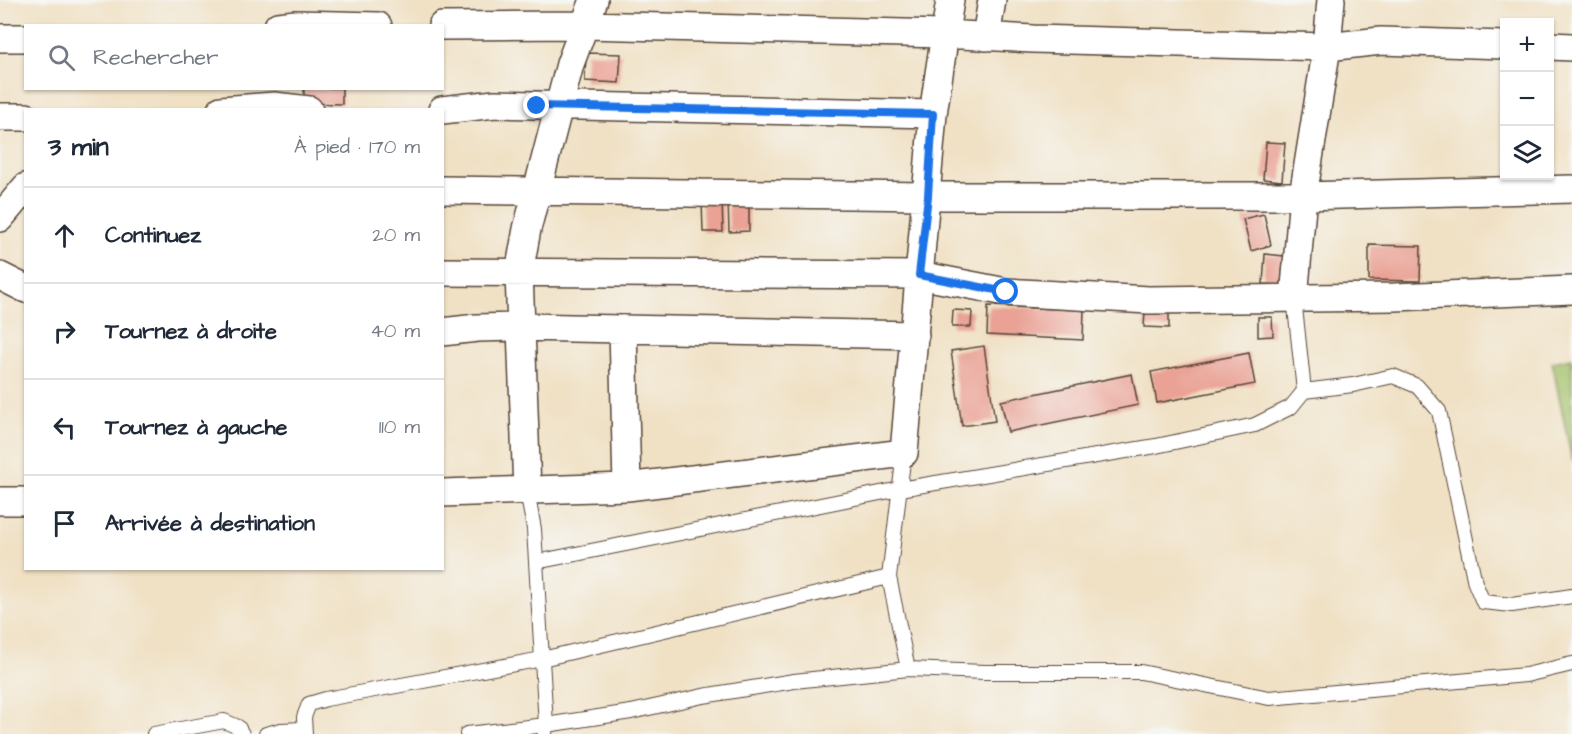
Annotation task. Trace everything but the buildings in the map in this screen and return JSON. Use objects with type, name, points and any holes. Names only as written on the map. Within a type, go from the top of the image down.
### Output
[{"type":"street","points":[[527,491],[519,273],[527,229],[561,107],[570,64],[594,0]]},
{"type":"street","points":[[444,493],[627,487],[904,453],[928,196],[933,114],[943,34],[950,0]]},
{"type":"street","points":[[986,37],[992,0]]},
{"type":"street","points":[[1294,298],[1303,196],[1327,47],[1331,0]]},
{"type":"street","points":[[292,19],[353,24]]},
{"type":"street","points":[[444,26],[586,26],[943,34],[1327,47],[1381,41],[1500,45]]},
{"type":"street","points":[[0,38],[24,38]]},
{"type":"street","points":[[1554,46],[1572,47]]},
{"type":"street","points":[[233,108],[275,101],[301,108]]},
{"type":"street","points":[[444,110],[495,105],[933,114]]},
{"type":"street","points":[[0,117],[24,117]]},
{"type":"street","points":[[0,218],[24,189]]},
{"type":"street","points":[[444,190],[928,196],[1303,196],[1572,189]]},
{"type":"street","points":[[444,273],[919,275],[951,283],[1018,293],[1149,300],[1394,297],[1572,290]]},
{"type":"street","points":[[0,276],[24,288]]},
{"type":"street","points":[[444,332],[522,327],[915,335]]},
{"type":"street","points":[[623,329],[627,487]]},
{"type":"street","points":[[0,501],[24,501]]},
{"type":"lane","points":[[1294,298],[1304,391]]},
{"type":"lane","points":[[536,562],[900,489],[1156,446],[1256,425],[1291,407],[1304,391],[1353,385],[1393,376],[1417,386],[1439,411],[1475,583],[1483,602],[1512,605],[1572,596]]},
{"type":"lane","points":[[904,453],[889,577],[908,669]]},
{"type":"lane","points":[[527,491],[534,530],[546,729]]},
{"type":"lane","points":[[266,734],[281,730],[304,732],[304,717],[309,704],[326,699],[542,659],[889,577]]},
{"type":"lane","points":[[467,734],[546,729],[703,696],[794,681],[908,669],[986,672],[1141,672],[1269,698],[1526,675],[1572,664]]},
{"type":"lane","points":[[154,734],[224,721],[238,727],[242,734]]},
{"type":"green space","points":[[1572,358],[1572,461],[1552,362]]},
{"type":"route","points":[[537,106],[933,114],[928,196],[919,275],[1006,292]]}]
